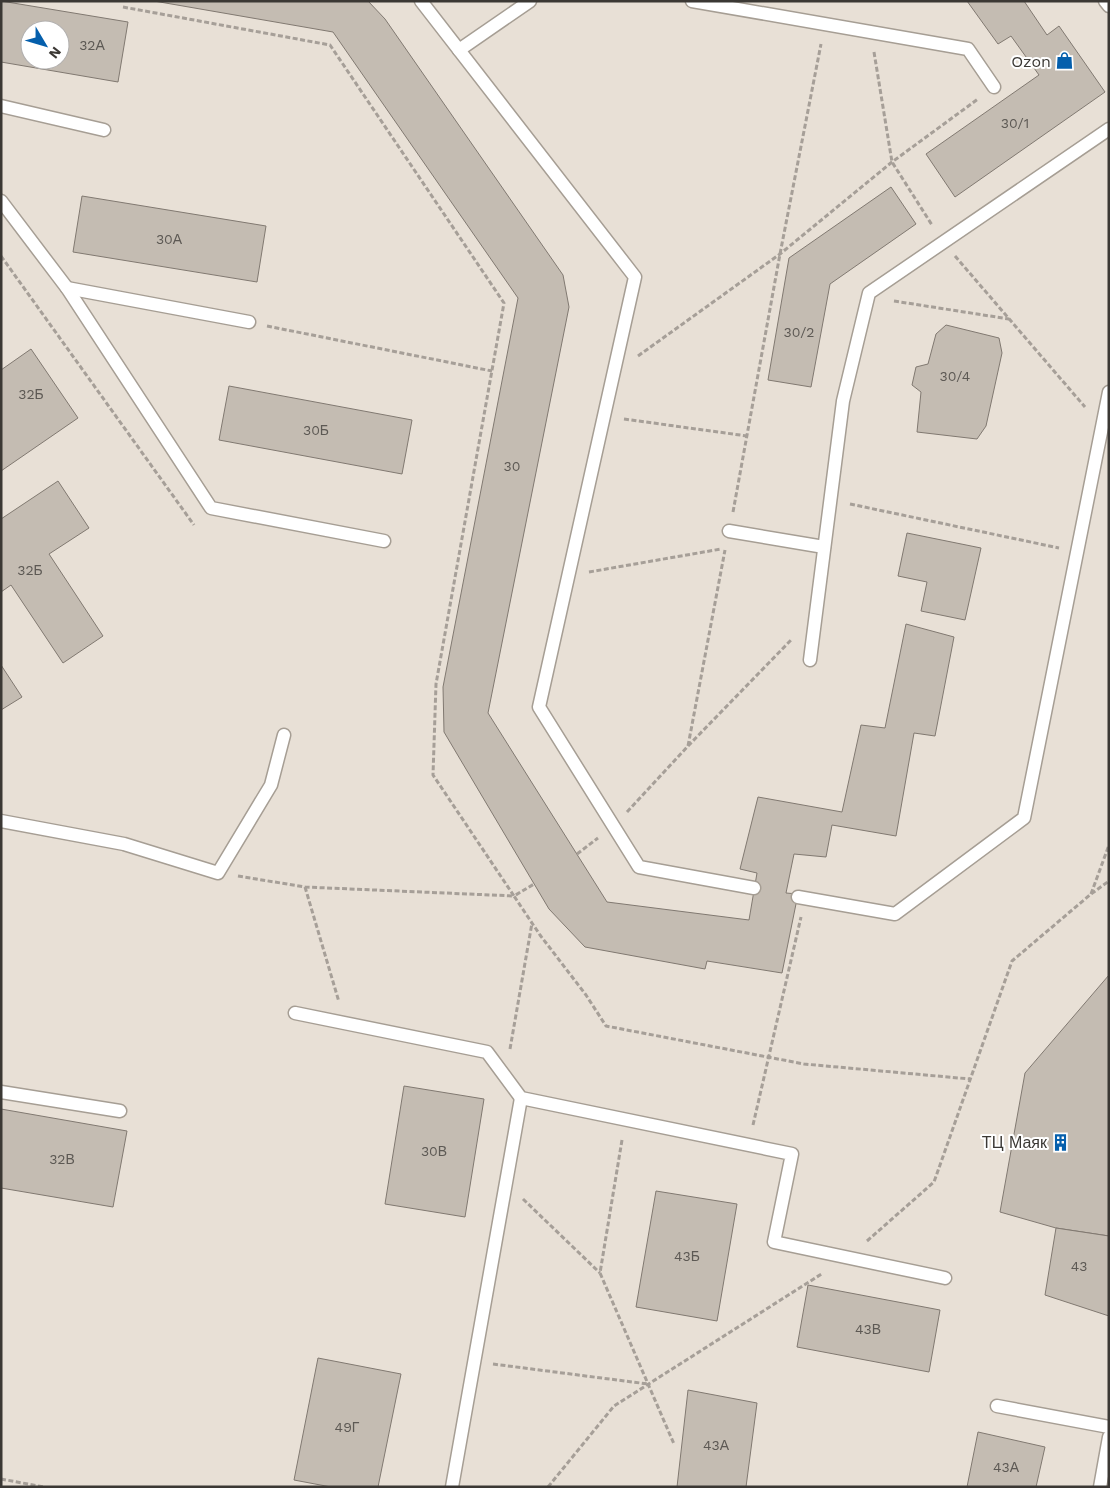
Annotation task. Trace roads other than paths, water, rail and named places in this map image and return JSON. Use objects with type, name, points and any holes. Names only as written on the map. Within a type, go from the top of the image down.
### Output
[{"type":"lane","points":[[421,1],[635,278],[539,707],[638,867],[754,888]]},
{"type":"lane","points":[[458,50],[530,1]]},
{"type":"lane","points":[[692,1],[968,49],[994,87]]},
{"type":"lane","points":[[1105,1],[1109,6]]},
{"type":"lane","points":[[1,106],[104,130]]},
{"type":"lane","points":[[810,660],[842,401],[869,293],[1109,129]]},
{"type":"lane","points":[[1,201],[67,288],[212,508],[384,541]]},
{"type":"lane","points":[[67,288],[250,322]]},
{"type":"lane","points":[[801,897],[895,914],[1024,818],[1109,392]]},
{"type":"lane","points":[[729,531],[824,547]]},
{"type":"lane","points":[[1,821],[124,844],[218,873],[271,785],[284,735]]},
{"type":"lane","points":[[295,1013],[487,1052],[521,1098],[792,1154],[774,1242],[946,1278]]},
{"type":"lane","points":[[1,1092],[120,1111]]},
{"type":"lane","points":[[452,1487],[521,1098]]},
{"type":"lane","points":[[997,1406],[1109,1427]]},
{"type":"lane","points":[[1100,1487],[1109,1437]]},
{"type":"place","name":"Ozon","points":[[1065,61]]},
{"type":"place","name":"ТЦ Маяк","points":[[1061,1142]]}]
